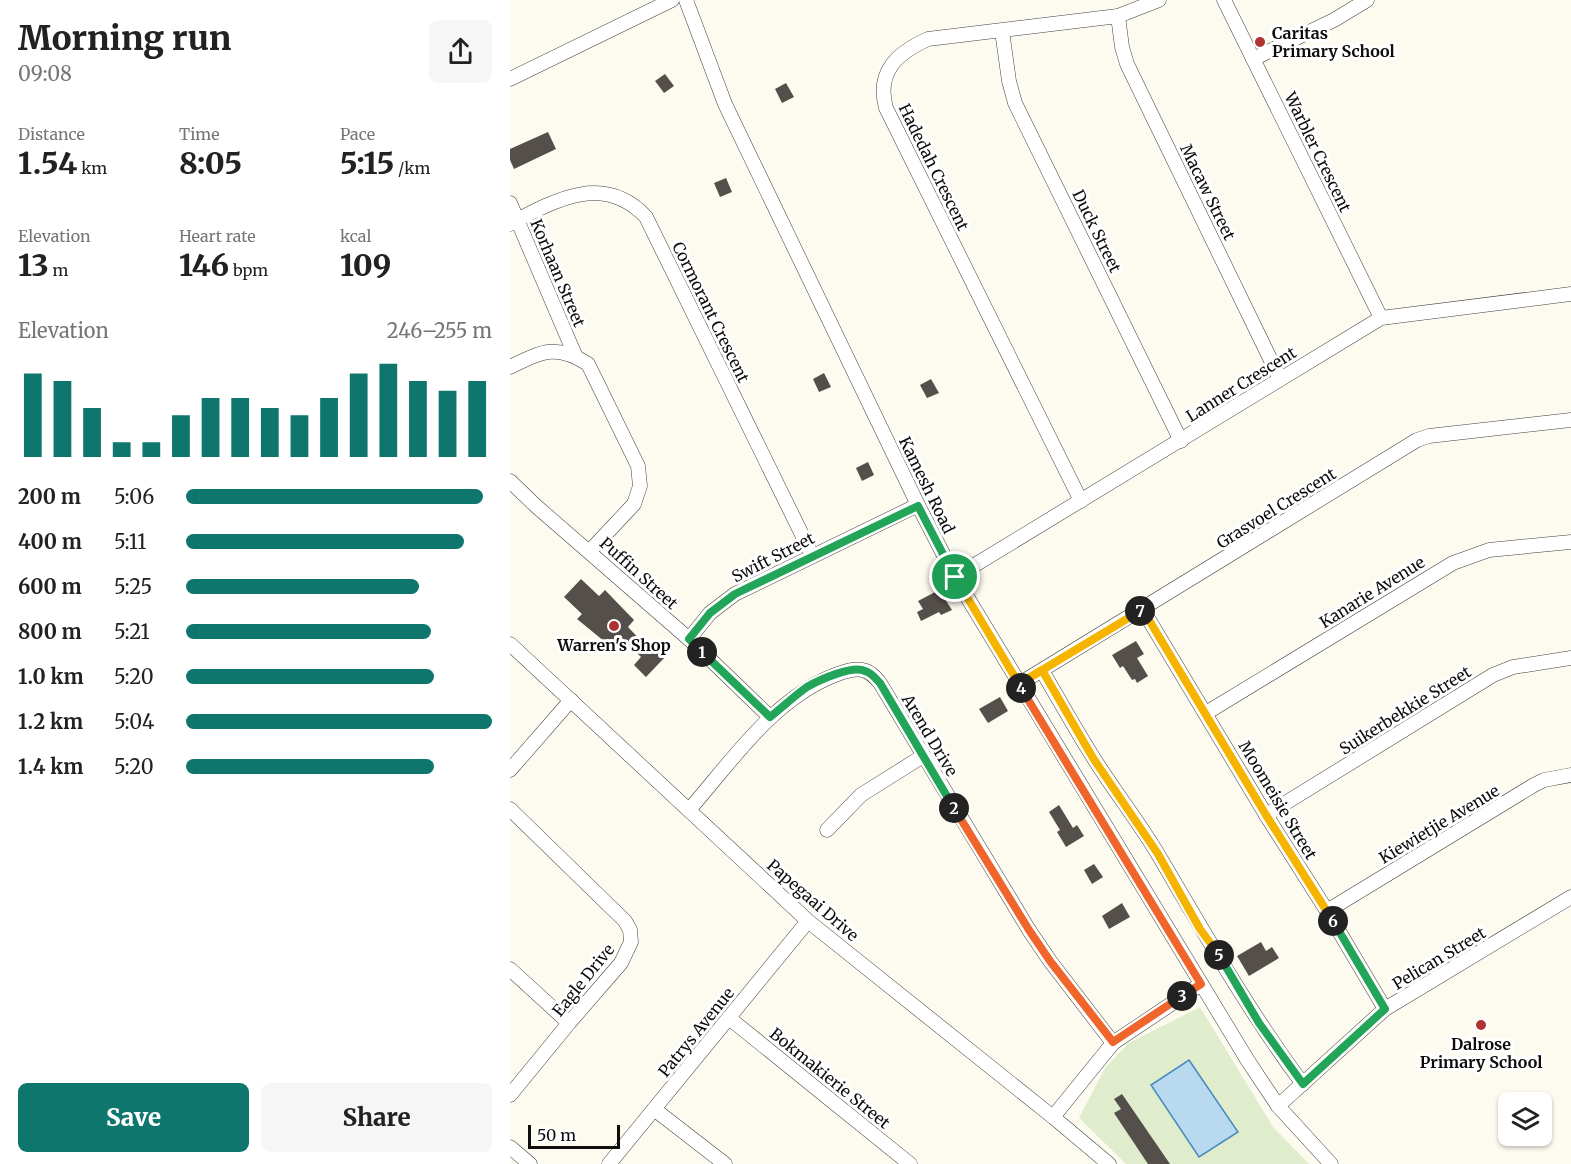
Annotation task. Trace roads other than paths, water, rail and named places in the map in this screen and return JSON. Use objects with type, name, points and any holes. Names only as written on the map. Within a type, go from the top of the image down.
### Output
[{"type":"street","points":[[510,79],[672,0]]},
{"type":"street","name":"Kamesh Road","points":[[686,0],[725,104],[918,506],[955,577],[1237,1045],[1278,1106],[1331,1164]]},
{"type":"street","name":"Hadedah Crescent","points":[[1081,501],[886,108],[882,85],[887,72],[904,52],[920,43],[939,37],[1118,16],[1159,0]]},
{"type":"street","name":"Warbler Crescent","points":[[1224,0],[1381,318]]},
{"type":"street","points":[[1253,59],[1334,20],[1367,0]]},
{"type":"street","name":"Macaw Street","points":[[1118,16],[1127,64],[1280,379]]},
{"type":"street","name":"Duck Street","points":[[1002,31],[1009,81],[1015,103],[1180,441]]},
{"type":"street","name":"Cormorant Crescent","points":[[514,222],[576,194],[590,192],[603,193],[637,207],[646,217],[812,555]]},
{"type":"street","name":"Korhaan Street","points":[[510,203],[514,222],[575,355],[588,364],[640,474],[639,495],[634,504],[590,552]]},
{"type":"street","name":"Lanner Crescent","points":[[955,577],[1381,318],[1571,294]]},
{"type":"street","points":[[510,367],[554,350],[575,355]]},
{"type":"street","name":"Grasvoel Crescent","points":[[1019,684],[1417,440],[1438,435],[1571,420]]},
{"type":"street","name":"Puffin Street","points":[[510,481],[689,639],[770,717]]},
{"type":"street","name":"Swift Street","points":[[689,639],[710,613],[728,598],[812,555],[918,506]]},
{"type":"street","name":"Kanarie Avenue","points":[[1206,712],[1453,563],[1489,550],[1571,542]]},
{"type":"street","name":"Moomeisie Street","points":[[1143,610],[1385,1009]]},
{"type":"street","name":"Papegaai Drive","points":[[510,644],[808,921],[1109,1164]]},
{"type":"street","name":"Suikerbekkie Street","points":[[1266,815],[1493,675],[1513,667],[1571,658]]},
{"type":"street","name":"Arend Drive","points":[[689,810],[770,717],[809,686],[842,673],[863,669],[872,674],[880,683],[1029,930],[1050,961],[1113,1042]]},
{"type":"street","points":[[1042,670],[1093,758],[1158,854],[1200,929],[1222,960],[1259,1023],[1303,1084]]},
{"type":"street","points":[[510,770],[571,700]]},
{"type":"street","points":[[827,830],[861,795],[923,756]]},
{"type":"street","name":"Kiewietjie Avenue","points":[[1327,911],[1534,785],[1544,780],[1571,775]]},
{"type":"street","name":"Eagle Drive","points":[[510,808],[618,914],[630,930],[631,942],[621,963],[510,1095]]},
{"type":"street","name":"Pelican Street","points":[[1278,1106],[1385,1009],[1571,897]]},
{"type":"street","name":"Patrys Avenue","points":[[609,1164],[808,921]]},
{"type":"street","points":[[510,969],[569,1023]]},
{"type":"street","points":[[1053,1117],[1113,1042],[1201,984]]},
{"type":"street","name":"Bokmakierie Street","points":[[729,1018],[910,1164]]},
{"type":"street","points":[[654,1109],[725,1164]]},
{"type":"street","points":[[510,1147],[530,1164]]},
{"type":"water","points":[[1189,1060],[1238,1132],[1199,1157],[1151,1085]]},
{"type":"place","name":"Caritas Primary School","points":[[1260,42]]},
{"type":"place","name":"Warren's Shop","points":[[614,626]]},
{"type":"place","name":"Dalrose Primary School","points":[[1481,1025]]}]
